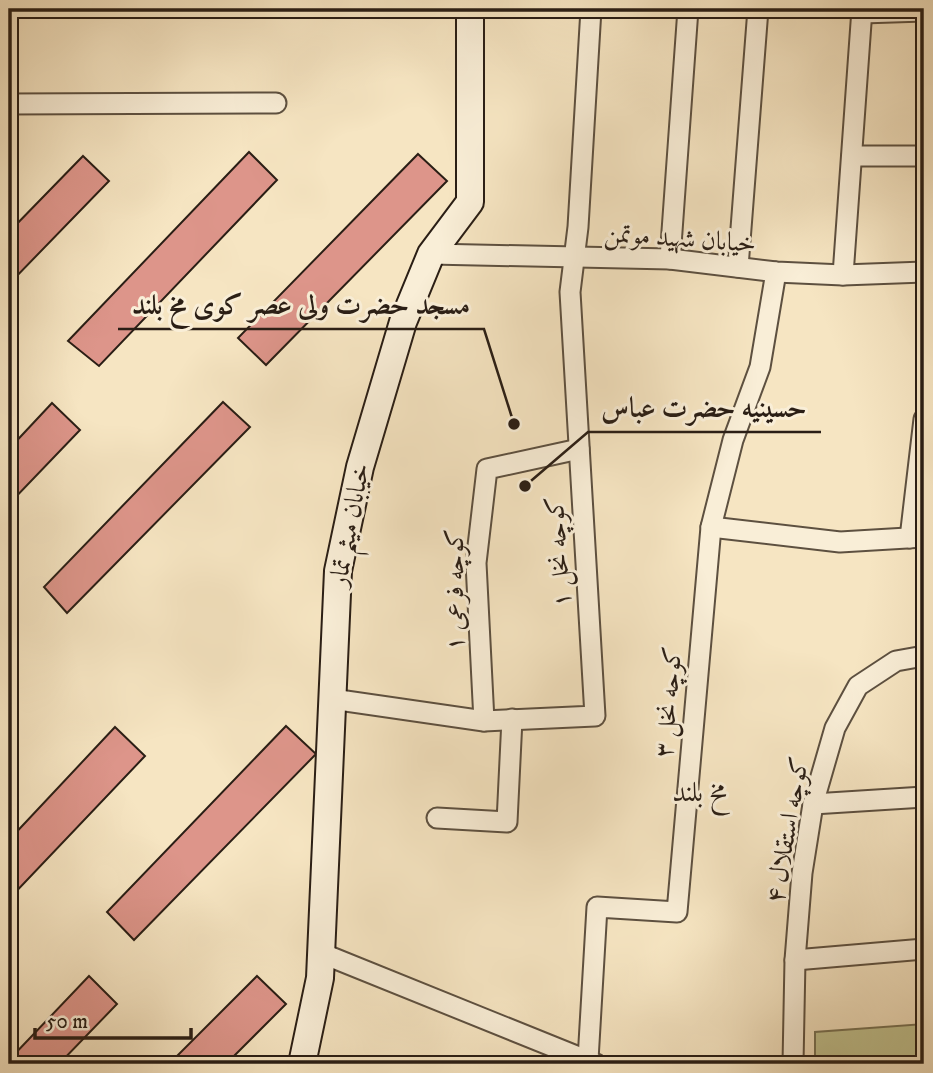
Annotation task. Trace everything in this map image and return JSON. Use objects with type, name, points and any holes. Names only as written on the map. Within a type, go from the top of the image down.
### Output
[{"type":"street","name":"خیابان میثم تمار","points":[[302,1064],[320,978],[338,571],[347,520],[381,390],[403,322],[432,254],[470,202],[470,9]]},
{"type":"street","name":"کوچه نخل ۱","points":[[512,719],[595,716],[570,292],[578,226],[592,9]]},
{"type":"street","points":[[670,259],[688,9]]},
{"type":"street","points":[[738,267],[758,9]]},
{"type":"street","points":[[843,275],[862,11],[924,11]]},
{"type":"street","points":[[9,104],[276,103]]},
{"type":"street","points":[[852,156],[924,156]]},
{"type":"street","name":"خیابان شهید موتمن","points":[[432,254],[670,259],[776,272],[843,275],[924,272]]},
{"type":"street","name":"کوچه نخل ۳","points":[[592,1062],[597,907],[677,912],[711,527],[733,440],[760,367],[776,272]]},
{"type":"street","points":[[711,527],[840,542],[917,538],[924,419]]},
{"type":"street","name":"کوچه فرعی ۱","points":[[484,721],[476,563],[487,469],[579,449]]},
{"type":"street","name":"کوچه استقلال ۴","points":[[793,1064],[795,960],[802,873],[813,804],[835,728],[858,686],[896,661],[924,656]]},
{"type":"street","points":[[332,699],[484,721],[512,719],[507,822],[437,818]]},
{"type":"street","points":[[813,804],[924,797]]},
{"type":"street","points":[[795,960],[924,949]]},
{"type":"street","points":[[321,953],[592,1062]]},
{"type":"green space","points":[[924,1024],[924,1064],[815,1064],[815,1032]]},
{"type":"building","points":[[249,152],[277,180],[99,366],[68,341]]},
{"type":"building","points":[[418,154],[447,181],[266,365],[238,338]]},
{"type":"building","points":[[83,156],[109,181],[9,284],[9,232]]},
{"type":"building","points":[[223,402],[250,427],[67,613],[44,587]]},
{"type":"building","points":[[52,403],[80,430],[9,504],[9,449]]},
{"type":"building","points":[[286,726],[316,754],[134,940],[107,912]]},
{"type":"building","points":[[115,727],[145,756],[9,899],[9,840]]},
{"type":"building","points":[[89,976],[117,1004],[59,1064],[9,1064],[9,1060]]},
{"type":"building","points":[[257,976],[286,1004],[226,1064],[169,1064]]},
{"type":"place","name":"مسجد حضرت ولی عصر کوی مخ بلند","points":[[514,424]]},
{"type":"place","name":"حسینیه حضرت عباس","points":[[525,486]]},
{"type":"district","name":"مخ بلند","points":[[700,792]]}]
